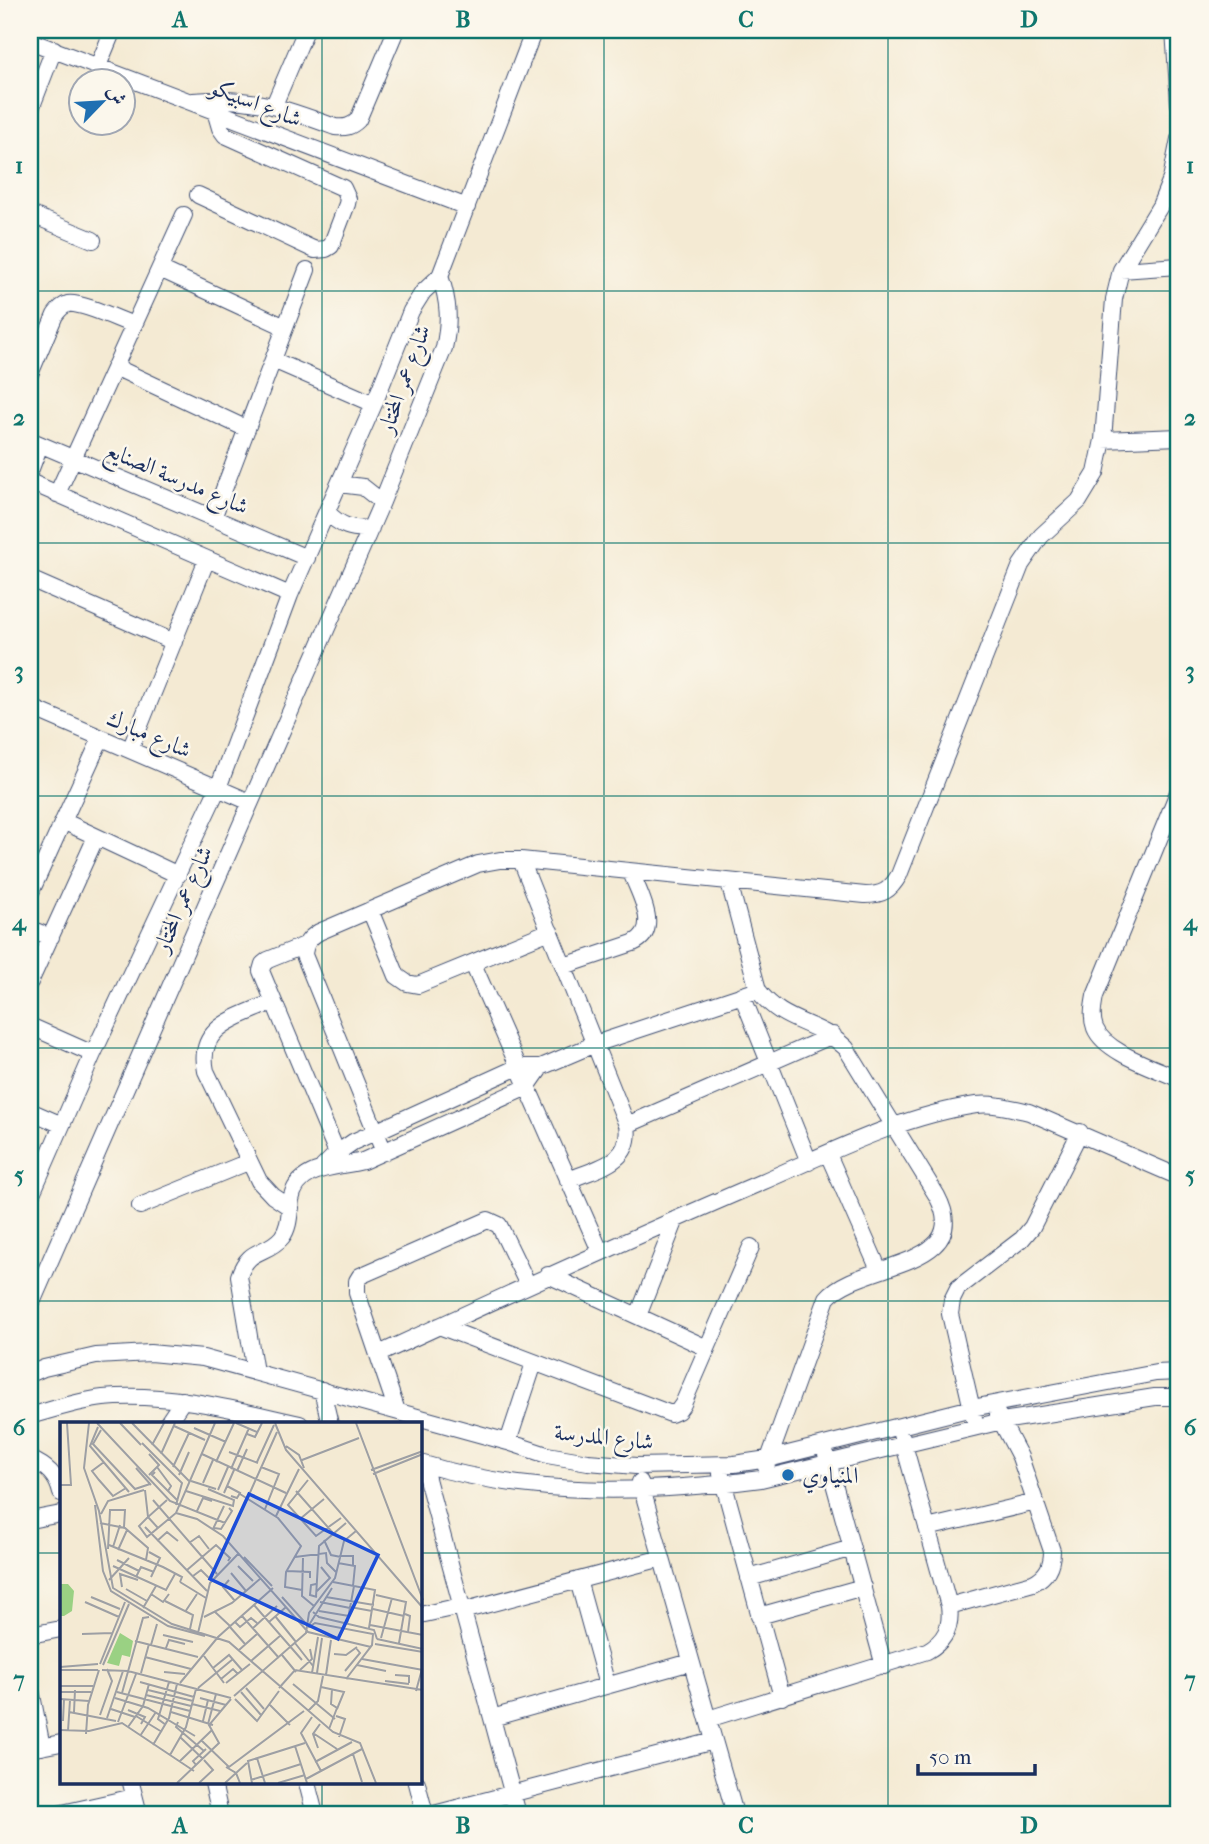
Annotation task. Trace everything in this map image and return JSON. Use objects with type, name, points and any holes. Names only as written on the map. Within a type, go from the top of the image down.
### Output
[{"type":"street","points":[[98,66],[113,30]]},
{"type":"street","points":[[274,105],[306,30]]},
{"type":"street","points":[[190,102],[246,100],[274,105],[335,127],[352,126],[358,120],[396,30]]},
{"type":"street","points":[[440,276],[534,30]]},
{"type":"street","points":[[1174,30],[1179,96]]},
{"type":"street","name":"شارع اسبيكو","points":[[30,41],[98,66]]},
{"type":"street","points":[[30,111],[54,49]]},
{"type":"street","name":"شارع اسبيكو","points":[[136,81],[467,207]]},
{"type":"street","points":[[198,195],[320,251],[331,246],[347,204],[348,198],[343,188],[226,135],[220,128],[215,111]]},
{"type":"street","points":[[384,1152],[304,955],[305,945],[310,937],[319,932],[478,864],[500,860],[865,895],[879,895],[892,888],[1021,565],[1041,536],[1079,502],[1096,473],[1103,440],[1114,299],[1121,270],[1160,206],[1171,179],[1179,139]]},
{"type":"street","points":[[30,214],[93,240]]},
{"type":"street","points":[[57,494],[184,215]]},
{"type":"street","points":[[1121,270],[1179,266]]},
{"type":"street","points":[[160,268],[285,327]]},
{"type":"street","points":[[213,518],[307,270]]},
{"type":"street","name":"شارع عمر المختار","points":[[30,1198],[93,1054],[218,788],[290,595],[374,404],[411,311],[423,292],[440,276],[448,299],[449,324],[444,348],[382,502],[30,1307]]},
{"type":"street","points":[[30,374],[61,307],[70,303],[134,325]]},
{"type":"street","points":[[273,360],[374,404]]},
{"type":"street","points":[[115,368],[247,429]]},
{"type":"street","points":[[1103,440],[1179,437]]},
{"type":"street","points":[[30,471],[35,442]]},
{"type":"street","name":"شارع مدرسة الصنايع","points":[[35,442],[307,558]]},
{"type":"street","points":[[30,482],[290,595]]},
{"type":"street","points":[[339,484],[363,487],[374,493],[382,502]]},
{"type":"street","points":[[327,512],[346,527],[370,528]]},
{"type":"street","points":[[130,750],[207,559]]},
{"type":"street","points":[[30,579],[174,642]]},
{"type":"street","name":"شارع مبارك","points":[[30,708],[250,802]]},
{"type":"street","points":[[30,894],[101,738]]},
{"type":"street","points":[[1179,790],[1094,996],[1092,1013],[1096,1030],[1106,1044],[1179,1079]]},
{"type":"street","points":[[63,821],[178,875]]},
{"type":"street","points":[[30,982],[96,837]]},
{"type":"street","points":[[521,860],[627,1125],[630,1140],[623,1153],[611,1161],[568,1180]]},
{"type":"street","points":[[564,967],[641,940],[647,933],[647,917],[631,872]]},
{"type":"street","points":[[729,883],[758,990],[779,1012],[833,1035],[846,1048],[944,1210],[945,1226],[940,1241],[929,1252],[842,1284],[827,1298],[761,1479]]},
{"type":"street","points":[[370,910],[397,976],[407,984],[418,985],[550,931]]},
{"type":"street","points":[[30,929],[51,937]]},
{"type":"street","points":[[305,945],[263,964],[262,978],[337,1153]]},
{"type":"street","points":[[473,964],[600,1251]]},
{"type":"street","points":[[255,1372],[239,1276],[249,1257],[281,1238],[286,1230],[292,1196],[299,1183],[310,1173],[323,1167],[353,1142],[518,1067],[541,1067],[595,1045],[758,990]]},
{"type":"street","points":[[741,995],[809,1162]]},
{"type":"street","points":[[272,1002],[215,1030],[206,1042],[203,1056],[206,1071],[258,1181],[290,1208]]},
{"type":"street","points":[[30,1026],[93,1054]]},
{"type":"street","points":[[627,1125],[833,1035]]},
{"type":"street","points":[[323,1167],[363,1161],[527,1087],[541,1067]]},
{"type":"street","points":[[379,1354],[600,1251],[892,1126],[959,1108],[1003,1106],[1029,1112],[1179,1177]]},
{"type":"street","points":[[30,1111],[62,1125]]},
{"type":"street","points":[[976,1427],[950,1314],[952,1300],[958,1288],[1021,1240],[1032,1227],[1080,1132]]},
{"type":"street","points":[[828,1154],[880,1270]]},
{"type":"street","points":[[140,1206],[248,1162]]},
{"type":"street","points":[[638,1317],[676,1219]]},
{"type":"street","points":[[397,1411],[356,1287],[360,1276],[488,1220],[499,1225],[528,1285]]},
{"type":"street","points":[[439,1326],[671,1414],[683,1404],[751,1247]]},
{"type":"street","points":[[548,1275],[707,1348]]},
{"type":"street","name":"شارع المدرسة","points":[[30,1374],[44,1368],[96,1356],[150,1353],[203,1358],[547,1455],[636,1466],[718,1465],[768,1459],[972,1408],[1156,1373],[1179,1373]]},
{"type":"street","points":[[508,1442],[534,1363]]},
{"type":"street","points":[[322,1390],[330,1422]]},
{"type":"street","name":"شارع المدرسة","points":[[422,1463],[500,1483],[583,1490],[642,1490],[723,1484],[761,1479],[1002,1421],[1155,1397],[1179,1397]]},
{"type":"street","points":[[30,1416],[77,1402],[104,1398],[183,1400],[290,1422]]},
{"type":"street","points":[[168,1422],[183,1400]]},
{"type":"street","points":[[949,1606],[1033,1583],[1049,1571],[1052,1561],[1052,1550],[1020,1457],[1002,1421],[990,1405]]},
{"type":"street","points":[[708,1719],[884,1665],[936,1646],[949,1628],[949,1606],[899,1426]]},
{"type":"street","points":[[823,1445],[884,1665]]},
{"type":"street","points":[[30,1459],[52,1473],[60,1491]]},
{"type":"street","points":[[422,1463],[426,1502],[462,1608],[518,1814]]},
{"type":"street","points":[[718,1465],[782,1697]]},
{"type":"street","points":[[636,1466],[735,1814]]},
{"type":"street","points":[[927,1528],[1036,1502]]},
{"type":"street","points":[[30,1520],[60,1514]]},
{"type":"street","points":[[749,1578],[852,1548]]},
{"type":"street","points":[[422,1615],[462,1608],[662,1558]]},
{"type":"street","points":[[578,1580],[607,1685]]},
{"type":"street","points":[[760,1616],[863,1587]]},
{"type":"street","points":[[30,1635],[60,1629]]},
{"type":"street","points":[[492,1718],[691,1662]]},
{"type":"street","points":[[30,1685],[36,1748],[60,1743]]},
{"type":"street","points":[[418,1784],[434,1814],[714,1741]]},
{"type":"street","points":[[212,1784],[220,1814]]},
{"type":"street","points":[[307,1784],[316,1814]]},
{"type":"street","points":[[58,1814],[133,1790],[139,1814]]},
{"type":"place","name":"المنياوي","points":[[788,1475]]}]
